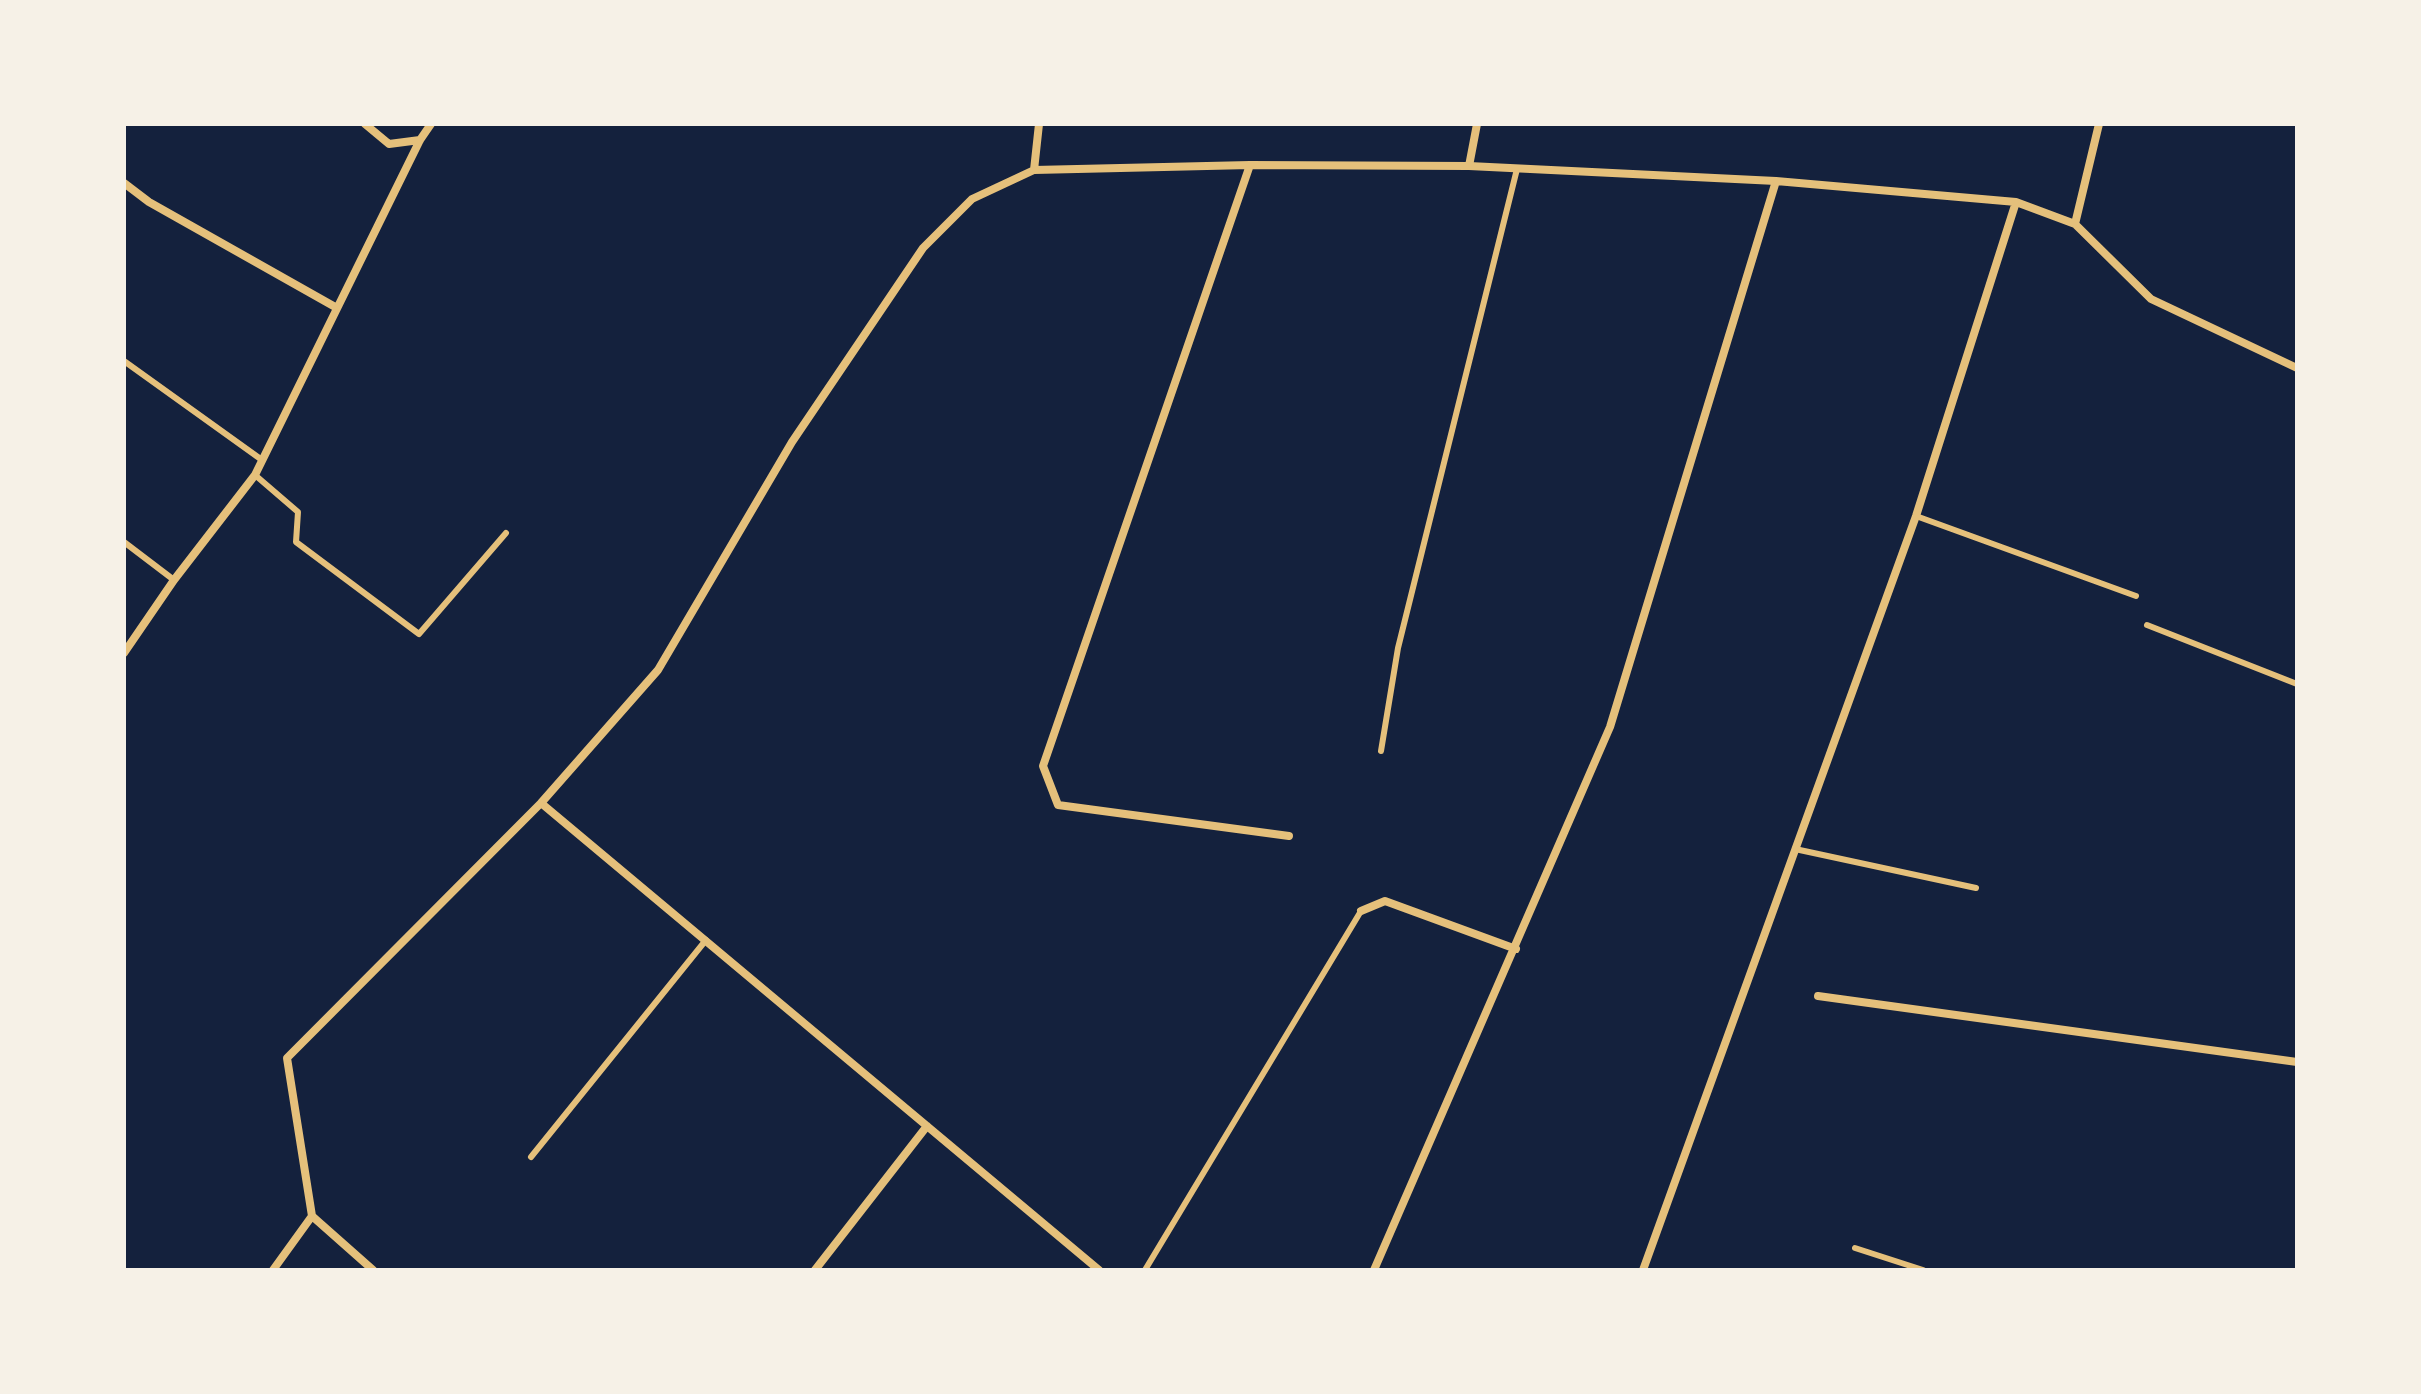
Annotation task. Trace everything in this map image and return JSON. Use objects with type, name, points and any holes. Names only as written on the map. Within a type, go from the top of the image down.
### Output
[{"type":"street","points":[[365,124],[389,144],[420,140]]},
{"type":"street","points":[[124,653],[174,580],[255,475],[420,140],[431,124]]},
{"type":"street","points":[[1034,170],[1039,124]]},
{"type":"street","points":[[1469,166],[1477,124]]},
{"type":"street","points":[[2075,224],[2099,124]]},
{"type":"street","points":[[1250,165],[1043,766],[1058,805],[1289,836]]},
{"type":"street","points":[[373,1270],[312,1216],[287,1058],[541,803],[658,670],[792,442],[923,248],[972,199],[1034,170],[1250,165],[1469,166],[1776,181],[2016,202],[2075,224],[2151,299],[2297,368]]},
{"type":"street","points":[[1374,1270],[1610,727],[1776,181]]},
{"type":"street","points":[[124,183],[149,202],[337,308]]},
{"type":"street","points":[[1643,1270],[1916,516],[2016,202]]},
{"type":"street","points":[[541,803],[1099,1270]]},
{"type":"street","points":[[1361,911],[1385,901],[1516,949]]},
{"type":"street","points":[[1818,996],[2297,1062]]},
{"type":"street","points":[[815,1270],[927,1126]]},
{"type":"street","points":[[273,1270],[312,1216]]},
{"type":"lane","points":[[1381,751],[1398,648],[1517,169]]},
{"type":"lane","points":[[124,361],[262,460]]},
{"type":"lane","points":[[255,475],[298,512],[296,542],[419,634],[506,533]]},
{"type":"lane","points":[[1916,516],[2136,596]]},
{"type":"lane","points":[[124,542],[174,580]]},
{"type":"lane","points":[[2147,625],[2297,684]]},
{"type":"lane","points":[[1795,849],[1976,888]]},
{"type":"lane","points":[[1145,1270],[1361,911]]},
{"type":"lane","points":[[531,1157],[706,940]]},
{"type":"lane","points":[[1855,1248],[1923,1270]]}]
